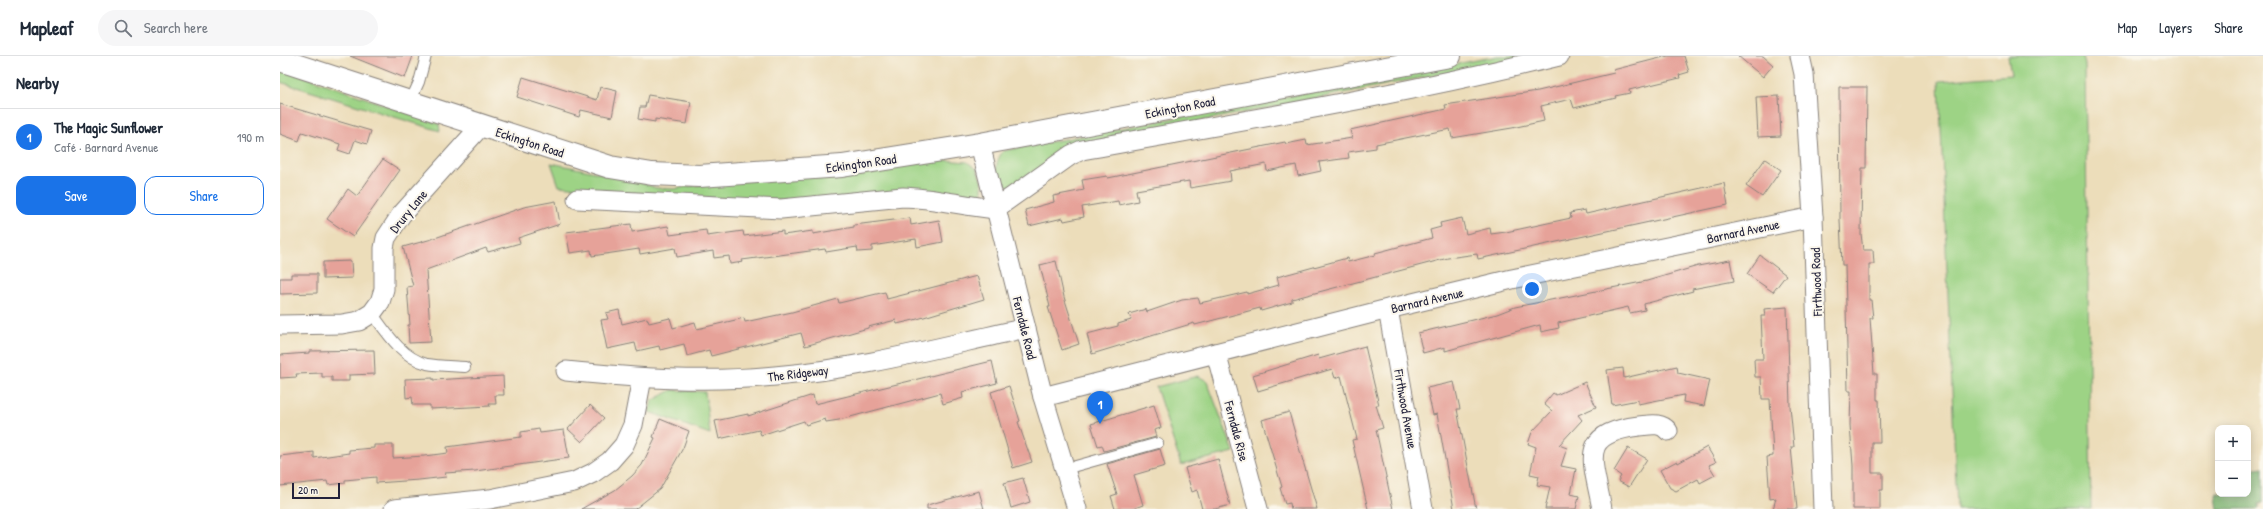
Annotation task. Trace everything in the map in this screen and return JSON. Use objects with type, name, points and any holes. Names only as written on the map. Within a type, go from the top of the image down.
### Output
[{"type":"main road","name":"Eckington Road","points":[[280,60],[610,167],[652,174],[699,176],[842,166],[980,144],[1450,56]]},
{"type":"street","name":"Eckington Road","points":[[995,209],[1071,155],[1082,150],[1312,108],[1507,69],[1559,56]]},
{"type":"street","name":"Firthwood Road","points":[[1800,56],[1805,82],[1813,217],[1823,509]]},
{"type":"street","name":"Drury Lane","points":[[372,313],[380,302],[384,289],[384,248],[386,238],[402,215],[481,126]]},
{"type":"street","name":"Ferndale Road","points":[[980,144],[995,209],[1044,397],[1077,509]]},
{"type":"street","points":[[577,199],[781,209],[903,197],[920,197],[963,206],[995,209]]},
{"type":"street","name":"Barnard Avenue","points":[[1044,397],[1388,309],[1512,279],[1813,217]]},
{"type":"street","name":"Firthwood Avenue","points":[[1388,309],[1423,509]]},
{"type":"street","points":[[280,325],[342,324],[359,321],[372,313]]},
{"type":"street","name":"The Ridgeway","points":[[566,371],[642,378],[736,378],[806,372],[868,363],[1026,328]]},
{"type":"street","name":"Ferndale Rise","points":[[1216,353],[1258,509]]},
{"type":"street","points":[[394,509],[490,499],[574,482],[593,473],[610,461],[624,444],[632,425],[642,378]]},
{"type":"street","points":[[1602,509],[1594,461],[1594,449],[1598,440],[1615,430],[1653,424],[1661,425],[1668,431]]},
{"type":"lane","points":[[410,102],[419,82],[426,56]]},
{"type":"lane","points":[[372,313],[391,338],[416,360],[427,364],[464,367]]},
{"type":"lane","points":[[1066,469],[1158,443]]},
{"type":"green space","points":[[1498,56],[1533,56],[1083,144],[1013,186],[1003,186],[996,173],[998,160],[1003,151]]},
{"type":"green space","points":[[2008,56],[2083,56],[2085,65],[2091,509],[1957,509],[1939,81],[2011,75]]},
{"type":"green space","points":[[280,68],[439,124],[440,131],[280,82]]},
{"type":"green space","points":[[942,160],[967,162],[977,169],[982,183],[982,194],[976,200],[800,201],[675,197],[559,186],[551,163],[634,180],[656,188],[674,189]]},
{"type":"green space","points":[[1198,376],[1207,381],[1234,452],[1181,465],[1156,387]]},
{"type":"green space","points":[[672,390],[705,392],[710,434],[649,412],[652,401]]},
{"type":"green space","points":[[2263,467],[2263,503],[2259,504],[2259,509],[2218,509],[2216,497],[2251,497],[2251,469]]},
{"type":"building","points":[[350,56],[413,56],[405,78]]},
{"type":"building","points":[[1668,56],[1684,56],[1689,72],[1679,75],[1680,78],[1629,90],[1630,93],[1615,96],[1616,98],[1574,108],[1571,99],[1541,106],[1544,121],[1452,138],[1450,129],[1376,144],[1376,148],[1348,152],[1349,158],[1319,162],[1321,171],[1298,176],[1296,165],[1267,171],[1266,164],[1230,171],[1231,181],[1190,188],[1189,181],[1136,190],[1138,201],[1119,205],[1118,201],[1082,207],[1084,217],[1064,221],[1063,218],[1029,226],[1025,210],[1054,202],[1053,196],[1084,190],[1082,180],[1107,176],[1108,178],[1285,142],[1286,144],[1306,140],[1307,145],[1352,138],[1350,130],[1446,109],[1445,105],[1538,91],[1614,73],[1613,70]]},
{"type":"building","points":[[1738,56],[1763,56],[1773,65],[1763,77]]},
{"type":"building","points":[[523,77],[597,100],[600,87],[617,91],[612,117],[581,110],[579,117],[517,97]]},
{"type":"building","points":[[1839,87],[1867,87],[1866,168],[1862,168],[1861,234],[1863,250],[1873,250],[1874,264],[1869,264],[1869,300],[1871,300],[1873,318],[1870,318],[1874,374],[1877,374],[1880,442],[1872,442],[1872,473],[1883,473],[1883,490],[1880,490],[1880,509],[1853,509],[1853,466],[1850,425],[1851,391],[1848,391],[1845,265],[1842,265],[1840,220]]},
{"type":"building","points":[[648,95],[691,102],[687,124],[655,119],[655,122],[638,119],[640,107],[645,107]]},
{"type":"building","points":[[1779,96],[1781,136],[1758,137],[1756,97]]},
{"type":"building","points":[[280,104],[371,131],[367,144],[355,140],[350,154],[338,150],[340,144],[302,132],[299,141],[280,134]]},
{"type":"building","points":[[383,159],[400,170],[353,237],[327,219],[348,189],[357,196]]},
{"type":"building","points":[[1765,159],[1781,170],[1762,197],[1746,186]]},
{"type":"building","points":[[1724,183],[1728,205],[1478,259],[1477,254],[1448,258],[1292,299],[1292,302],[1261,311],[1260,308],[1195,325],[1194,323],[1092,354],[1087,334],[1118,326],[1118,324],[1131,320],[1129,314],[1146,309],[1147,312],[1182,300],[1198,298],[1200,303],[1247,292],[1247,294],[1279,285],[1277,277],[1347,258],[1348,262],[1376,255],[1375,253],[1432,238],[1430,230],[1441,227],[1440,223],[1462,218],[1466,234],[1490,228],[1491,234],[1506,232],[1571,218],[1570,213],[1585,210],[1586,214]]},
{"type":"building","points":[[556,201],[560,224],[518,238],[520,243],[488,252],[486,248],[426,270],[431,342],[409,343],[408,325],[410,325],[407,287],[413,286],[403,247],[432,239],[524,207]]},
{"type":"building","points":[[910,218],[911,225],[939,220],[943,242],[917,247],[916,239],[872,246],[872,251],[858,252],[857,247],[826,252],[825,249],[742,260],[743,262],[730,264],[729,256],[714,258],[713,251],[677,257],[675,248],[640,254],[639,249],[592,256],[591,250],[570,253],[566,232],[631,224],[632,232],[668,226],[670,235],[706,230],[707,236],[743,231],[744,236],[783,231],[783,235],[813,231],[813,234],[854,227],[854,225]]},
{"type":"building","points":[[1760,255],[1786,275],[1773,292],[1747,274]]},
{"type":"building","points":[[1730,260],[1734,281],[1692,289],[1693,291],[1644,304],[1645,310],[1630,313],[1628,307],[1558,323],[1559,328],[1541,332],[1540,325],[1445,351],[1445,347],[1423,353],[1418,333],[1497,314],[1515,307],[1647,281],[1698,266]]},
{"type":"building","points":[[351,261],[352,278],[323,279],[323,262]]},
{"type":"building","points":[[1056,261],[1064,297],[1079,344],[1062,350],[1048,307],[1050,307],[1040,265]]},
{"type":"building","points":[[291,274],[317,274],[317,293],[280,294],[280,278],[291,278]]},
{"type":"building","points":[[977,276],[984,299],[914,320],[897,324],[896,320],[805,346],[801,333],[711,356],[709,350],[687,356],[684,344],[660,350],[659,346],[637,351],[635,343],[607,349],[601,320],[608,319],[606,313],[619,310],[622,324],[647,318],[649,323],[670,318],[673,328],[695,322],[697,329],[744,318],[745,322],[792,312],[838,299],[839,303],[885,292],[887,299]]},
{"type":"building","points":[[1787,307],[1790,406],[1794,447],[1791,447],[1797,509],[1773,509],[1776,498],[1770,499],[1767,457],[1773,456],[1770,399],[1762,399],[1761,377],[1755,377],[1754,359],[1763,359],[1761,316],[1765,316],[1764,309]]},
{"type":"building","points":[[1365,346],[1379,405],[1376,405],[1383,428],[1376,430],[1393,509],[1368,509],[1352,440],[1357,439],[1341,376],[1335,378],[1332,369],[1258,391],[1253,375],[1318,355],[1319,359]]},
{"type":"building","points":[[374,350],[375,374],[349,375],[349,381],[332,381],[332,377],[322,377],[322,373],[296,374],[297,377],[280,378],[280,355],[309,353],[309,351]]},
{"type":"building","points":[[992,361],[997,383],[962,392],[963,398],[943,404],[940,393],[839,420],[826,422],[825,419],[806,425],[804,421],[761,435],[759,430],[719,439],[715,421],[748,414],[748,416],[813,395],[815,404]]},
{"type":"building","points":[[1677,366],[1678,373],[1710,380],[1704,406],[1683,402],[1684,395],[1638,404],[1638,400],[1612,405],[1607,370],[1623,368],[1624,378]]},
{"type":"building","points":[[503,376],[504,395],[495,395],[496,404],[489,404],[490,406],[430,409],[430,405],[413,405],[412,397],[406,398],[405,379],[433,378],[433,380]]},
{"type":"building","points":[[1454,382],[1460,409],[1457,409],[1476,509],[1454,509],[1437,414],[1433,415],[1427,388]]},
{"type":"building","points":[[1585,382],[1596,407],[1578,415],[1582,420],[1559,445],[1567,448],[1561,466],[1576,469],[1571,494],[1579,496],[1576,509],[1545,509],[1550,487],[1537,485],[1539,476],[1530,474],[1536,447],[1528,444],[1532,432],[1552,411],[1544,404],[1553,393],[1556,395]]},
{"type":"building","points":[[1009,386],[1020,421],[1018,422],[1032,462],[1013,468],[991,392]]},
{"type":"building","points":[[590,405],[604,418],[582,442],[568,429]]},
{"type":"building","points":[[1154,405],[1161,428],[1154,430],[1156,437],[1104,451],[1102,445],[1098,446],[1091,424]]},
{"type":"building","points":[[1289,412],[1317,509],[1291,509],[1290,503],[1285,504],[1280,488],[1282,487],[1262,420]]},
{"type":"building","points":[[660,419],[689,431],[683,448],[660,489],[635,509],[581,509],[615,490],[632,476],[642,465],[655,438],[653,437]]},
{"type":"building","points":[[539,429],[540,433],[564,430],[569,458],[475,471],[445,473],[446,477],[419,480],[376,483],[376,477],[345,480],[345,483],[328,485],[327,481],[280,486],[280,456],[314,452],[314,458],[349,453],[349,450],[374,448],[374,445],[393,445],[393,458],[424,456],[448,453],[447,447],[521,437],[521,432]]},
{"type":"building","points":[[1707,447],[1716,462],[1709,465],[1715,475],[1700,483],[1698,479],[1676,491],[1670,488],[1660,470],[1677,461],[1678,463]]},
{"type":"building","points":[[1628,448],[1647,459],[1629,487],[1618,481],[1621,476],[1614,471]]},
{"type":"building","points":[[1160,449],[1165,466],[1134,475],[1143,505],[1132,509],[1115,509],[1111,496],[1117,494],[1107,464]]},
{"type":"building","points":[[1218,459],[1230,505],[1215,509],[1202,509],[1197,490],[1192,492],[1185,468]]},
{"type":"building","points":[[1023,478],[1030,502],[1011,508],[1004,483]]},
{"type":"building","points":[[979,491],[984,509],[927,509],[927,505]]},
{"type":"place","name":"The Magic Sunflower","points":[[1100,424]]}]
